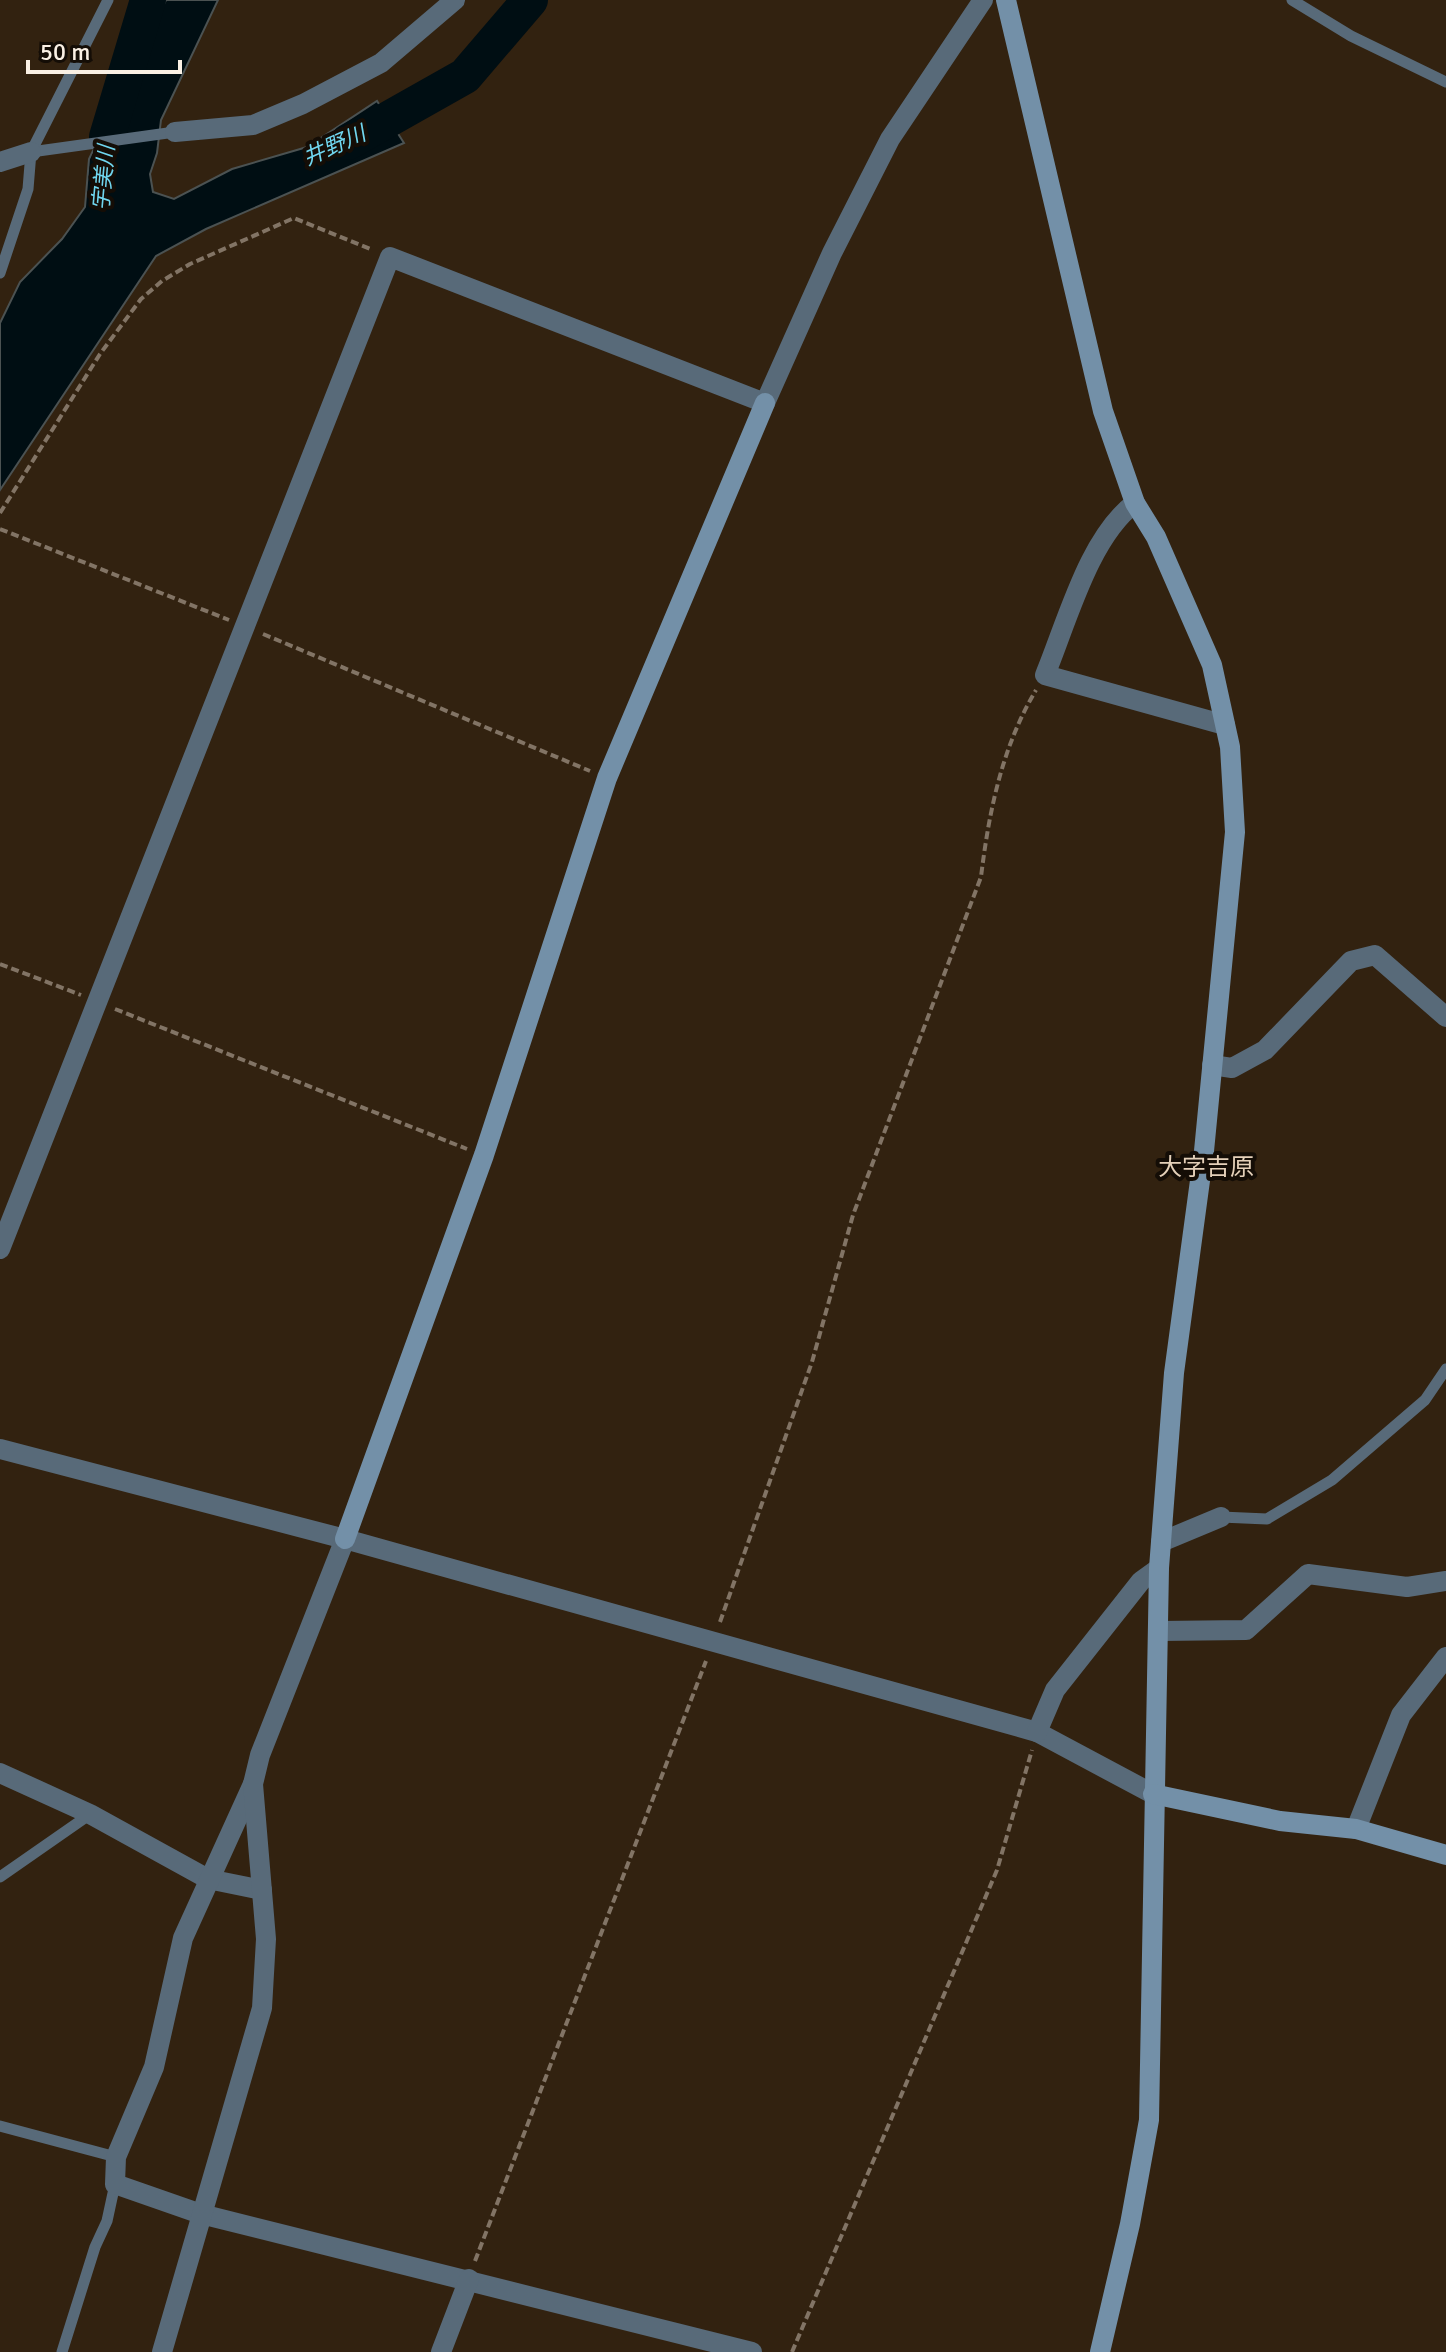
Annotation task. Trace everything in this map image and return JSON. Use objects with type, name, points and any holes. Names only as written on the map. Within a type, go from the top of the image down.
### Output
[{"type":"street","points":[[175,132],[253,125],[303,104],[381,63],[455,0]]},
{"type":"street","points":[[752,2352],[201,2214],[115,2184],[116,2157],[154,2067],[183,1938],[253,1784],[260,1755],[345,1539],[484,1155],[607,778],[765,403],[832,253],[890,139],[983,0]]},
{"type":"street","points":[[1006,0],[1103,411],[1135,503],[1156,537],[1212,665],[1225,725],[1235,832],[1204,1151],[1174,1373],[1159,1568],[1149,2120],[1100,2352]]},
{"type":"street","points":[[0,162],[31,152]]},
{"type":"street","points":[[0,1249],[390,257],[765,403]]},
{"type":"street","points":[[1135,503],[1123,512],[1098,546],[1045,675],[1225,725]]},
{"type":"street","points":[[1212,1065],[1232,1068],[1265,1050],[1351,961],[1375,955],[1446,1017]]},
{"type":"street","points":[[0,1449],[345,1539],[713,1641],[798,1668],[1037,1732],[1153,1794],[1280,1821],[1356,1829],[1446,1855]]},
{"type":"street","points":[[1161,1542],[1221,1517]]},
{"type":"street","points":[[1037,1732],[1055,1690],[1141,1581],[1159,1568]]},
{"type":"street","points":[[1160,1631],[1246,1630],[1308,1574],[1407,1587],[1446,1581]]},
{"type":"street","points":[[1356,1829],[1401,1715],[1446,1657]]},
{"type":"street","points":[[0,1773],[90,1814],[208,1879],[262,1890]]},
{"type":"street","points":[[162,2352],[262,2008],[266,1939],[253,1784]]},
{"type":"street","points":[[441,2352],[469,2279]]},
{"type":"lane","points":[[0,273],[28,189],[31,152],[108,0]]},
{"type":"lane","points":[[1292,0],[1351,36],[1446,82]]},
{"type":"lane","points":[[31,152],[175,132]]},
{"type":"lane","points":[[1221,1517],[1267,1519],[1332,1480],[1425,1400],[1446,1369]]},
{"type":"lane","points":[[0,1877],[90,1814]]},
{"type":"lane","points":[[0,2126],[116,2157]]},
{"type":"lane","points":[[62,2352],[95,2247],[107,2221],[115,2184]]},
{"type":"path","points":[[0,513],[116,330],[141,299],[162,281],[190,264],[294,218],[390,257]]},
{"type":"path","points":[[0,529],[244,626],[607,778]]},
{"type":"path","points":[[469,2279],[713,1641],[812,1362],[853,1215],[981,877],[987,827],[1001,769],[1023,712],[1045,675]]},
{"type":"path","points":[[0,964],[484,1155]]},
{"type":"path","points":[[792,2352],[997,1870],[1037,1732]]},
{"type":"water","points":[[166,0],[218,0],[161,120],[157,153],[150,174],[153,192],[174,199],[232,169],[307,147],[377,101],[404,143],[206,229],[156,256],[0,490],[0,323],[20,282],[62,239],[85,207],[89,159]]},
{"type":"waterway","name":"宇美川","points":[[107,137],[148,0]]},
{"type":"waterway","name":"井野川","points":[[348,142],[465,76],[530,0]]},
{"type":"district","name":"大字吉原","points":[[1206,1167]]}]
